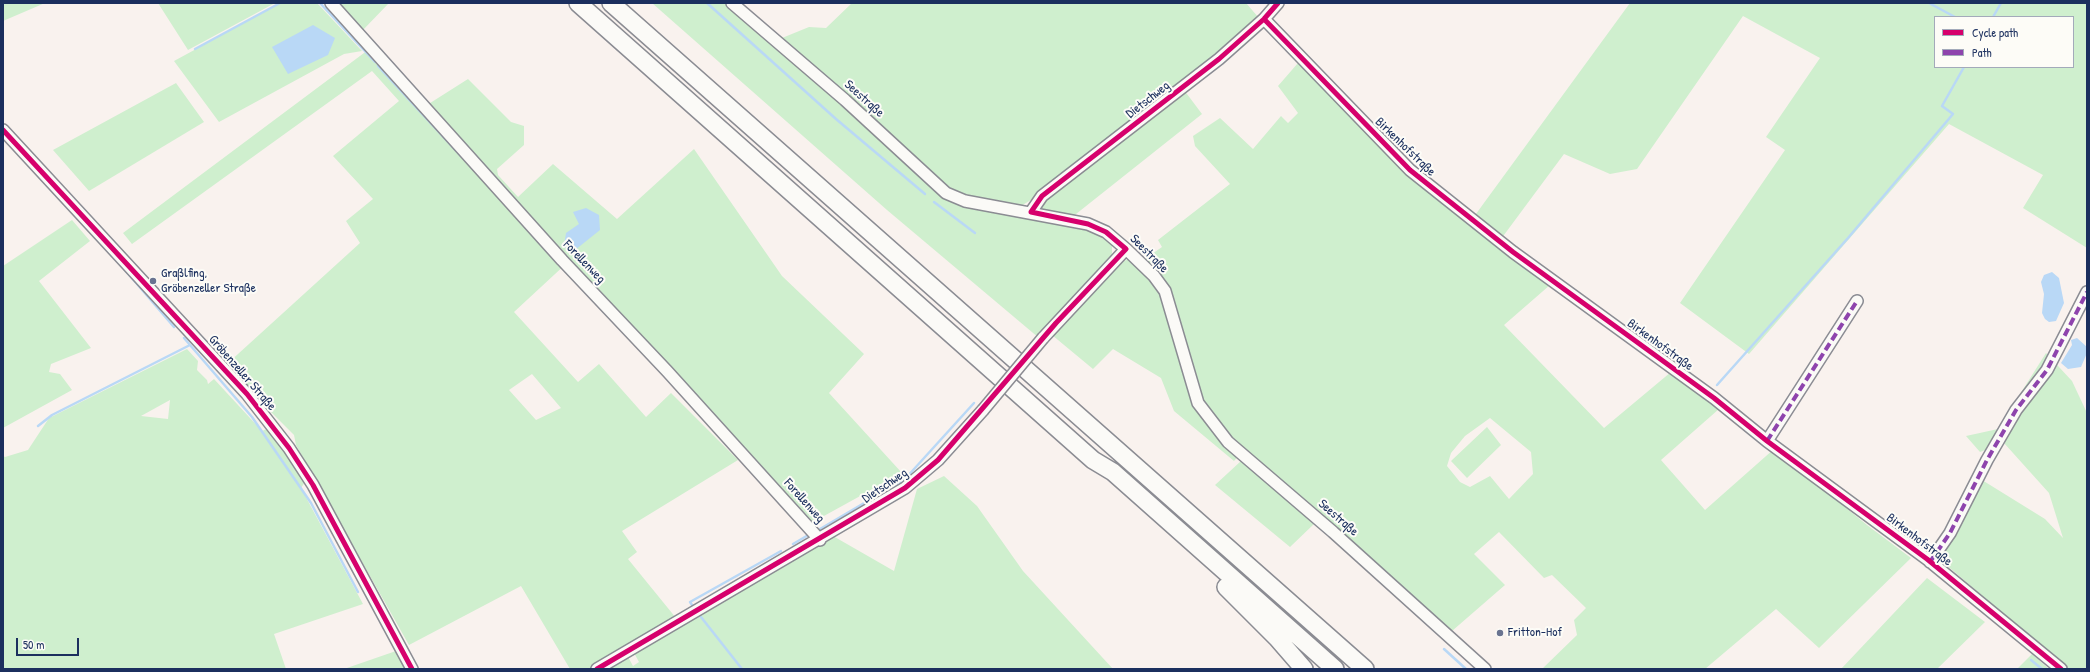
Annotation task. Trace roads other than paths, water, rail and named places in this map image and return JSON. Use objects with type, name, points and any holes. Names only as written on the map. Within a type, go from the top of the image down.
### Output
[{"type":"highway","points":[[578,3],[1094,460],[1113,472],[1335,669]]},
{"type":"highway","points":[[610,3],[1365,669]]},
{"type":"highway","points":[[1094,460],[1107,479],[1240,600],[1304,669]]},
{"type":"street","name":"Forellenweg","points":[[331,3],[562,260],[651,354],[820,540]]},
{"type":"street","name":"Seestraße","points":[[732,3],[845,100],[946,193],[965,202],[1032,212],[1088,224],[1106,232],[1126,249],[1154,276],[1165,291],[1198,403],[1228,442],[1333,532],[1485,669]]},
{"type":"street","name":"Dietschweg","points":[[1032,212],[1042,196],[1219,59],[1264,18],[1278,3]]},
{"type":"street","name":"Birkenhofstraße","points":[[1264,18],[1410,170],[1513,252],[1714,398],[1767,441],[1930,562],[2061,669]]},
{"type":"street","name":"Gröbenzeller Straße","points":[[3,130],[247,394],[289,448],[313,485],[412,669]]},
{"type":"street","name":"Dietschweg","points":[[597,669],[820,540],[905,488],[938,460],[983,410],[1043,338],[1126,249]]},
{"type":"street","points":[[1930,562],[1950,533],[1987,460],[2016,410],[2047,370],[2087,292]]},
{"type":"street","points":[[1767,441],[1857,301]]},
{"type":"water","points":[[313,25],[335,38],[328,55],[288,74],[272,47]]},
{"type":"water","points":[[586,208],[599,215],[600,230],[570,254],[564,245],[566,233],[579,224],[573,212]]},
{"type":"water","points":[[2052,272],[2059,278],[2064,303],[2056,321],[2049,322],[2045,319],[2042,313],[2044,294],[2041,282],[2044,275]]},
{"type":"water","points":[[2077,338],[2087,347],[2087,353],[2081,367],[2068,369],[2061,363],[2072,345],[2071,340]]},
{"type":"waterway","points":[[195,49],[280,3]]},
{"type":"waterway","points":[[320,3],[375,62]]},
{"type":"waterway","points":[[707,3],[836,119],[925,194]]},
{"type":"waterway","points":[[1929,3],[1953,16]]},
{"type":"waterway","points":[[1994,16],[2001,3]]},
{"type":"waterway","points":[[378,66],[461,156]]},
{"type":"waterway","points":[[1717,385],[1848,238],[1953,114],[1942,106],[1963,68]]},
{"type":"waterway","points":[[934,202],[975,233]]},
{"type":"waterway","points":[[125,270],[174,327]]},
{"type":"waterway","points":[[184,338],[252,417],[311,503],[358,592]]},
{"type":"waterway","points":[[38,426],[52,415],[190,345]]},
{"type":"waterway","points":[[820,529],[905,479],[974,403]]},
{"type":"waterway","points":[[793,544],[810,534]]},
{"type":"waterway","points":[[692,605],[690,602],[781,551]]},
{"type":"waterway","points":[[701,617],[742,669]]},
{"type":"waterway","points":[[1444,649],[1466,669]]},
{"type":"waterway","points":[[2031,660],[2042,669]]},
{"type":"place","name":"Graßlfing, Gröbenzeller Straße","points":[[153,281]]},
{"type":"place","name":"Fritton-Hof","points":[[1500,633]]}]
